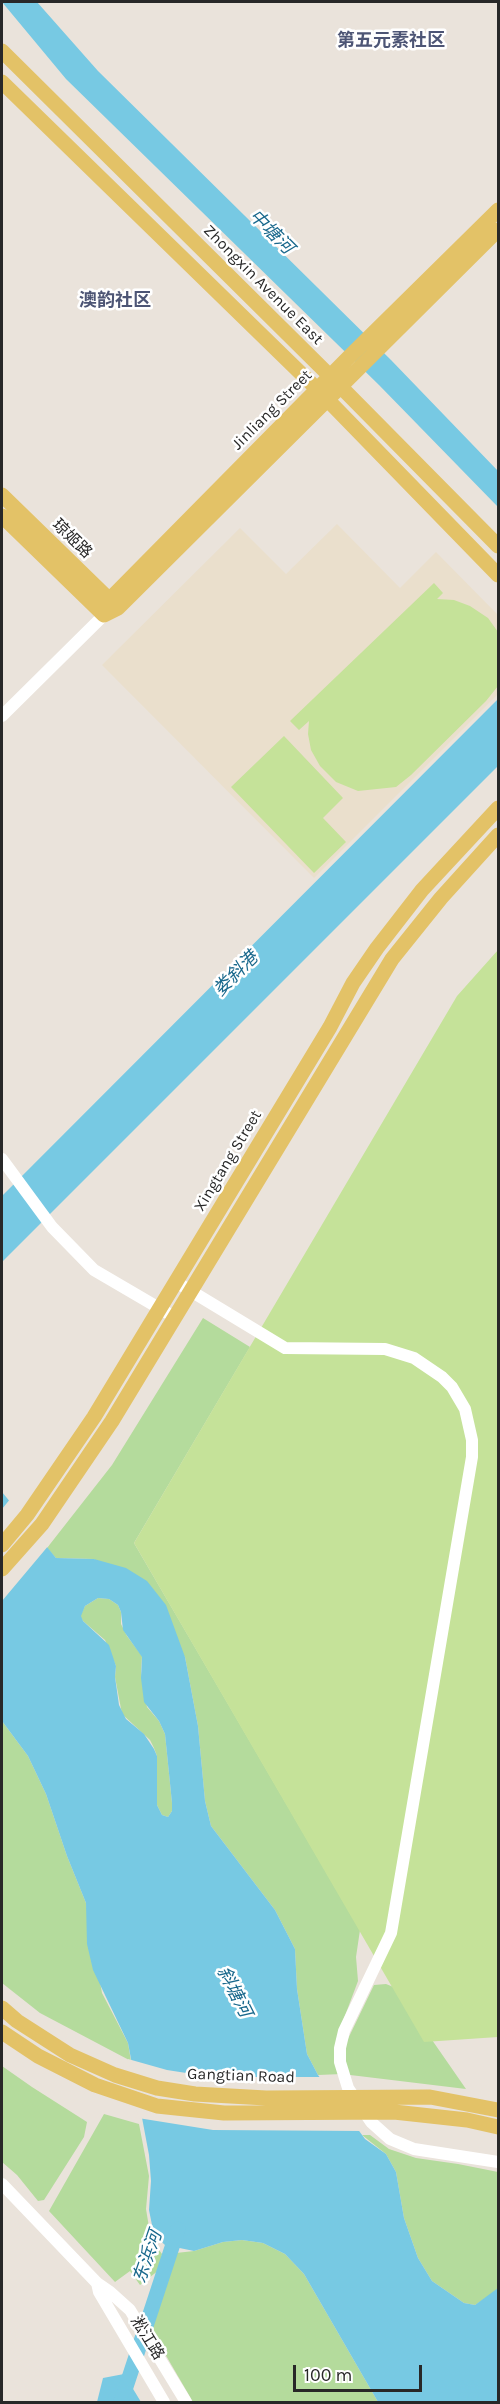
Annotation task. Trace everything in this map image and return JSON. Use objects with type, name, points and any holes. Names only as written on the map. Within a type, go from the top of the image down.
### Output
[{"type":"main road","name":"Zhongxin Avenue East","points":[[2,51],[498,546]]},
{"type":"main road","points":[[2,82],[322,394],[498,575]]},
{"type":"main road","name":"Jinliang Street","points":[[104,615],[375,341],[498,210]]},
{"type":"main road","name":"Jinliang Street","points":[[375,341],[498,230]]},
{"type":"main road","name":"琼姬路","points":[[2,495],[114,603]]},
{"type":"main road","name":"琼姬路","points":[[2,516],[104,615]]},
{"type":"main road","name":"Xingtang Street","points":[[2,1545],[50,1484],[176,1282],[330,1027],[353,983],[422,890],[498,808]]},
{"type":"main road","points":[[2,1569],[42,1524],[112,1421],[392,959],[441,898],[498,835]]},
{"type":"main road","name":"Gangtian Road","points":[[2,2008],[44,2039],[89,2063],[137,2083],[195,2094],[266,2098],[408,2096],[446,2100],[498,2110]]},
{"type":"main road","points":[[2,2031],[38,2056],[95,2085],[157,2106],[205,2113],[394,2112],[467,2120],[498,2127]]},
{"type":"street","name":"Jinliang Street","points":[[2,716],[104,615]]},
{"type":"street","points":[[2,1159],[52,1227],[94,1270],[176,1318]]},
{"type":"street","points":[[176,1282],[285,1348],[386,1349],[414,1358],[452,1387],[465,1409],[472,1457],[391,1933],[344,2031],[340,2062],[348,2088],[371,2122],[390,2139],[414,2149],[498,2163]]},
{"type":"street","name":"淞江路","points":[[2,2184],[97,2283],[122,2302],[150,2341],[186,2403]]},
{"type":"street","name":"淞江路","points":[[97,2283],[99,2292],[164,2403]]},
{"type":"street","points":[[145,2370],[164,2364]]},
{"type":"shaded area","points":[[337,524],[400,588],[436,552],[498,615],[498,694],[314,878],[102,665],[240,528],[286,574]]},
{"type":"green space","points":[[434,583],[443,593],[437,599],[454,600],[470,606],[488,618],[498,632],[498,686],[486,701],[396,787],[358,791],[336,782],[320,766],[311,750],[308,734],[309,721],[299,730],[290,721]]},
{"type":"green space","points":[[284,736],[343,798],[323,818],[346,842],[314,873],[231,787]]},
{"type":"green space","points":[[498,950],[498,2037],[424,2042],[134,1543],[457,996]]},
{"type":"green space","points":[[203,1318],[250,1347],[134,1543],[360,1930],[356,1957],[358,1981],[343,2021],[345,2045],[374,1985],[386,1984],[396,1988],[466,2089],[342,2074],[318,2075],[307,2054],[297,1989],[295,1949],[275,1910],[211,1826],[205,1801],[198,1726],[185,1657],[94,1559],[56,1558],[47,1548],[112,1465]]},
{"type":"green space","points":[[98,1598],[109,1599],[118,1605],[121,1612],[121,1624],[142,1656],[141,1672],[147,1707],[159,1721],[165,1734],[172,1803],[172,1811],[168,1817],[162,1815],[157,1805],[157,1756],[154,1748],[150,1740],[122,1714],[115,1677],[116,1666],[105,1640],[80,1616],[85,1606]]},
{"type":"green space","points":[[2,1721],[28,1756],[46,1794],[86,1903],[102,1993],[128,2043],[131,2061],[40,2013],[2,1983]]},
{"type":"green space","points":[[2,2066],[87,2122],[84,2137],[44,2200],[38,2201],[17,2175],[2,2162]]},
{"type":"green space","points":[[104,2114],[139,2124],[149,2176],[146,2209],[151,2239],[162,2254],[159,2270],[140,2285],[130,2271],[115,2282],[49,2211]]},
{"type":"green space","points":[[362,2135],[370,2135],[389,2149],[416,2158],[498,2172],[498,2288],[492,2294],[475,2305],[464,2303],[432,2281],[418,2258],[404,2218],[396,2172],[386,2154]]},
{"type":"green space","points":[[242,2240],[263,2243],[285,2254],[304,2274],[378,2402],[193,2402],[150,2328],[176,2253]]},
{"type":"water","points":[[2,2],[37,2],[98,71],[391,360],[498,471],[498,507],[379,385],[66,79]]},
{"type":"water","name":"娄斜港","points":[[498,699],[498,766],[2,1262],[2,1196]]},
{"type":"water","name":"斜塘河","points":[[2,1492],[56,1558],[94,1559],[126,1568],[147,1581],[166,1605],[185,1657],[198,1726],[205,1801],[211,1826],[275,1910],[295,1949],[297,1989],[307,2054],[318,2075],[365,2139],[386,2154],[396,2172],[404,2218],[418,2258],[432,2281],[464,2303],[475,2305],[498,2288],[498,2402],[378,2402],[304,2274],[285,2254],[263,2243],[242,2240],[223,2242],[194,2251],[165,2245],[154,2235],[149,2210],[151,2181],[149,2155],[128,2043],[93,1970],[87,1944],[86,1903],[46,1794],[28,1756],[2,1721]],"holes":[[[98,1598],[109,1599],[118,1605],[123,1630],[142,1657],[141,1678],[144,1702],[159,1721],[165,1734],[172,1803],[172,1811],[168,1817],[162,1815],[157,1805],[157,1756],[154,1749],[144,1734],[126,1719],[119,1705],[115,1677],[116,1666],[109,1645],[83,1621],[81,1616],[85,1606]]]},
{"type":"water","points":[[124,2374],[141,2402],[97,2402],[103,2378]]},
{"type":"pier","points":[[11,1498],[49,1545],[2,1601],[2,1509]]},
{"type":"pier","points":[[128,2059],[167,2070],[212,2077],[324,2077],[363,2131],[213,2130],[138,2118]]},
{"type":"waterway","name":"东浜河","points":[[121,2402],[178,2229]]},
{"type":"district","name":"第五元素社区","points":[[391,41]]},
{"type":"district","name":"澳韵社区","points":[[115,301]]},
{"type":"water label","name":"中塘河","points":[[271,232]]}]
